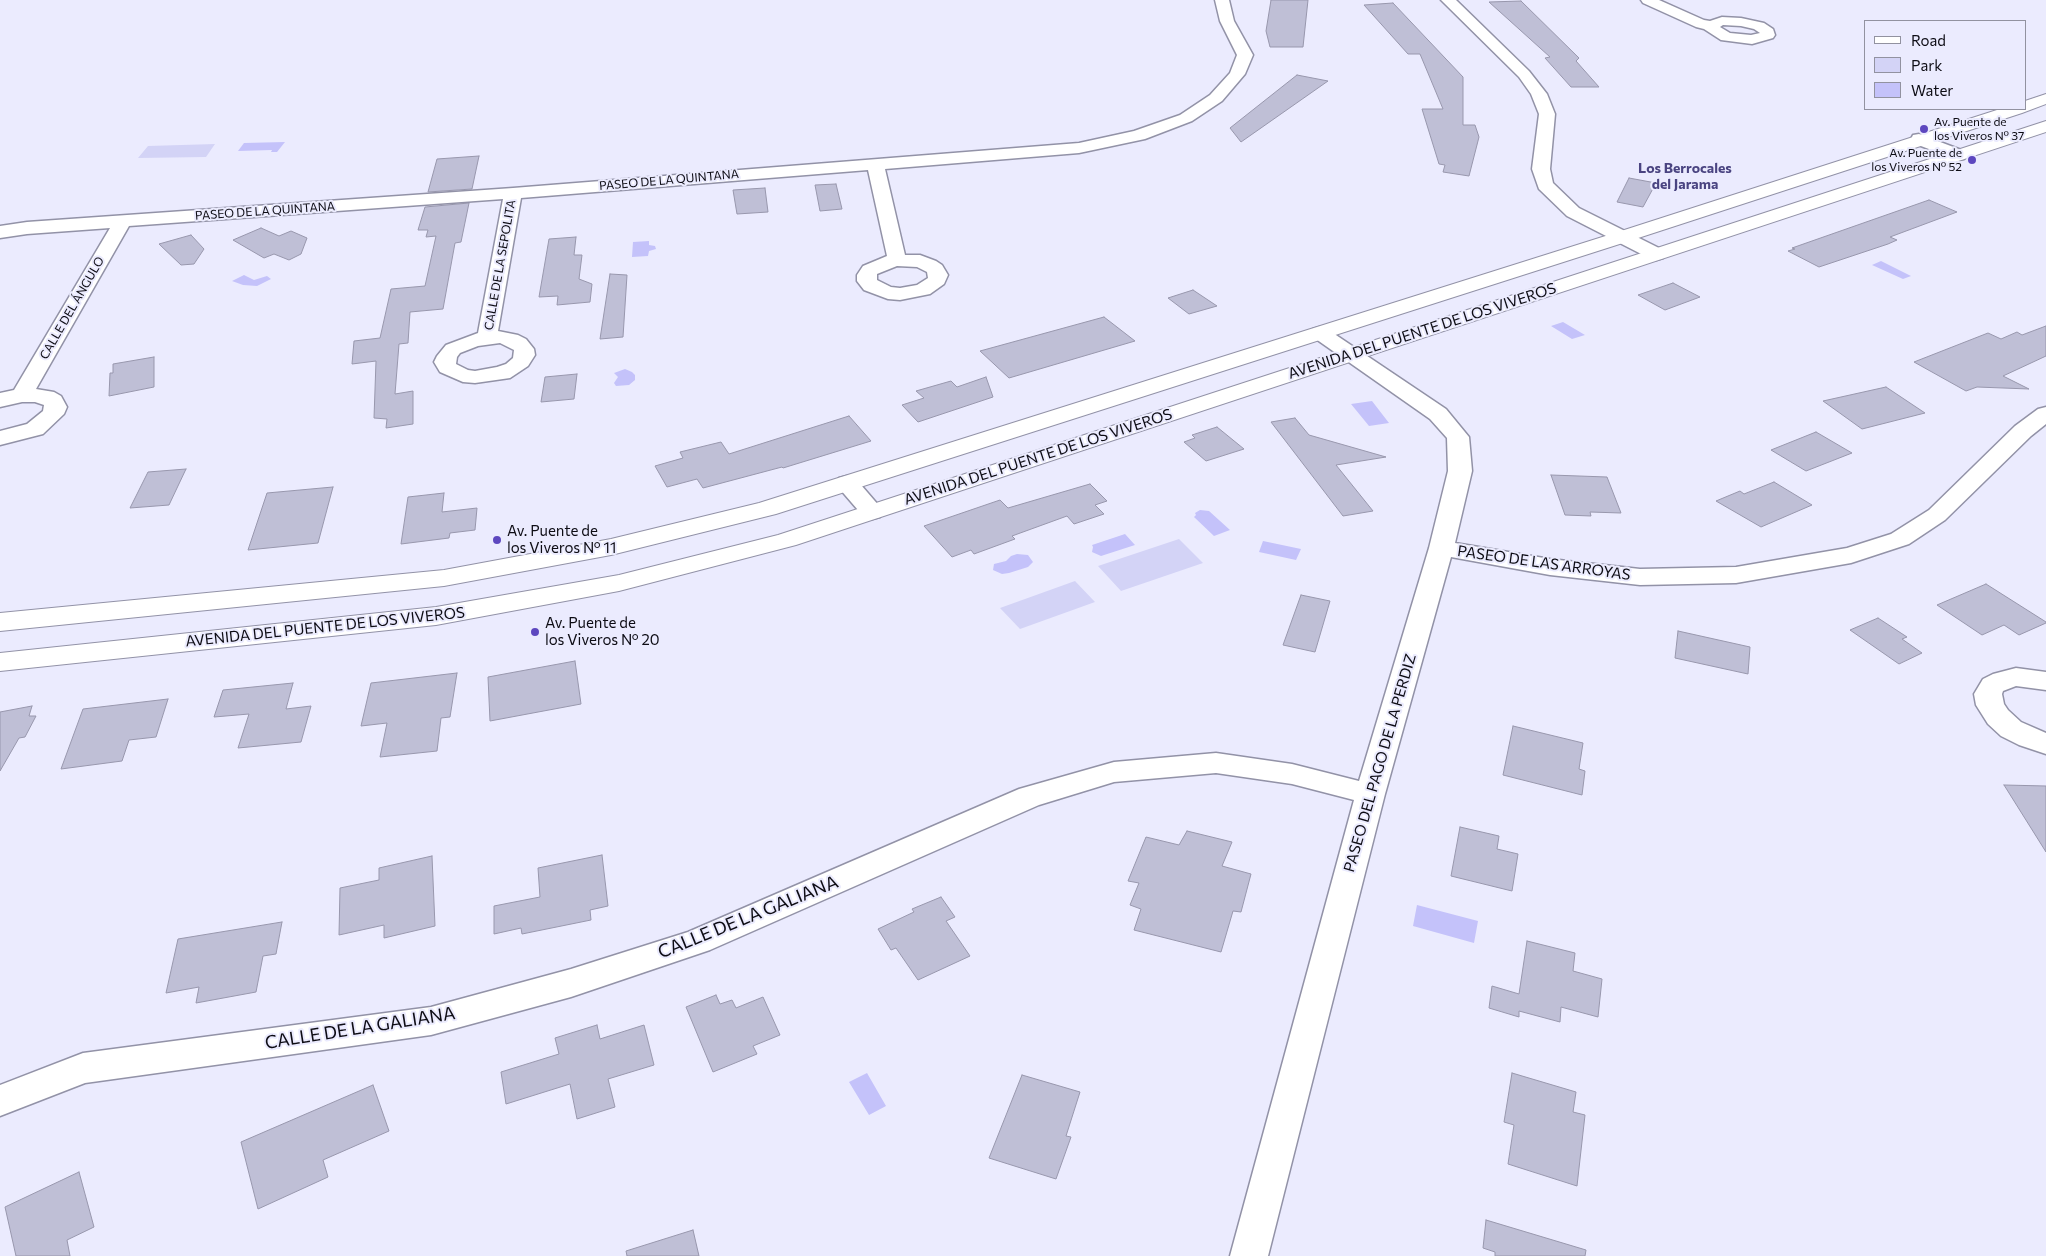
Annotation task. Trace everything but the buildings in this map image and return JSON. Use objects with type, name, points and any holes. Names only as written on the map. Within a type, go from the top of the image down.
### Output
[{"type":"street","name":"PASEO DE LA QUINTANA","points":[[0,232],[27,228],[513,193],[1079,148],[1139,135],[1186,118],[1216,98],[1238,74],[1245,55],[1226,21],[1222,0]]},
{"type":"street","points":[[1448,0],[1524,74],[1539,94],[1547,114],[1541,169],[1545,185],[1574,212],[1656,254]]},
{"type":"street","points":[[1648,0],[1701,24],[1712,26]]},
{"type":"street","points":[[2026,106],[2046,99]]},
{"type":"street","name":"AVENIDA DEL PUENTE DE LOS VIVEROS","points":[[0,622],[444,578],[611,547],[767,509],[1622,237],[2013,110]]},
{"type":"street","name":"AVENIDA DEL PUENTE DE LOS VIVEROS","points":[[0,662],[436,616],[619,583],[787,540],[2046,126]]},
{"type":"street","points":[[1920,139],[1958,155]]},
{"type":"street","points":[[876,163],[897,260]]},
{"type":"street","name":"CALLE DE LA SEPOLITA","points":[[487,338],[513,193]]},
{"type":"street","name":"CALLE DEL ÁNGULO","points":[[22,395],[123,221]]},
{"type":"street","name":"PASEO DEL PAGO DE LA PERDIZ","points":[[1249,1256],[1370,794],[1441,548],[1460,471],[1458,437],[1438,414],[1320,333]]},
{"type":"street","points":[[0,400],[22,395],[40,396],[53,401],[56,407],[53,414],[35,429],[0,438]]},
{"type":"street","name":"PASEO DE LAS ARROYAS","points":[[1441,548],[1550,567],[1640,577],[1736,576],[1851,555],[1900,539],[1937,515],[2023,431],[2046,414]]},
{"type":"street","points":[[847,483],[872,512]]},
{"type":"street","points":[[2046,681],[2016,677],[1993,685],[1988,694],[1990,705],[1998,717],[2020,733],[2046,744]]},
{"type":"street","name":"CALLE DE LA GALIANA","points":[[0,1101],[83,1068],[431,1020],[571,983],[699,942],[1029,797],[1114,772],[1216,764],[1292,774],[1370,794]]},
{"type":"green space","points":[[215,144],[206,157],[138,158],[148,146]]},
{"type":"green space","points":[[1179,539],[1203,563],[1121,591],[1098,566]]},
{"type":"green space","points":[[1075,581],[1095,602],[1020,629],[1000,608]]},
{"type":"water","points":[[285,142],[277,152],[271,152],[272,150],[238,151],[244,143]]},
{"type":"water","points":[[649,241],[649,245],[655,246],[656,249],[649,251],[648,256],[632,257],[633,242]]},
{"type":"water","points":[[1881,261],[1911,276],[1903,279],[1872,265]]},
{"type":"water","points":[[244,275],[254,280],[267,276],[271,279],[257,286],[243,285],[232,281]]},
{"type":"water","points":[[1563,322],[1585,335],[1572,339],[1551,326]]},
{"type":"water","points":[[625,369],[635,375],[635,380],[629,385],[616,386],[614,383],[618,377],[614,373]]},
{"type":"water","points":[[1372,401],[1389,423],[1369,426],[1351,404]]},
{"type":"water","points":[[1200,510],[1209,511],[1230,530],[1214,536],[1194,517],[1195,513]]},
{"type":"water","points":[[1125,534],[1135,545],[1101,556],[1092,552],[1092,545]]},
{"type":"water","points":[[1263,541],[1301,549],[1296,560],[1259,552]]},
{"type":"water","points":[[1017,554],[1028,555],[1033,562],[1028,567],[1009,573],[1002,574],[993,570],[994,564],[1006,561],[1011,556]]},
{"type":"water","points":[[1417,905],[1478,921],[1474,943],[1413,926]]},
{"type":"water","points":[[867,1073],[886,1106],[869,1115],[849,1082]]},
{"type":"place","name":"Av. Puente de los Viveros Nº 37","points":[[1924,129]]},
{"type":"place","name":"Av. Puente de los Viveros Nº 52","points":[[1972,160]]},
{"type":"place","name":"Av. Puente de los Viveros Nº 11","points":[[497,540]]},
{"type":"place","name":"Av. Puente de los Viveros Nº 20","points":[[535,632]]},
{"type":"district","name":"Los Berrocales del Jarama","points":[[1685,176]]}]
